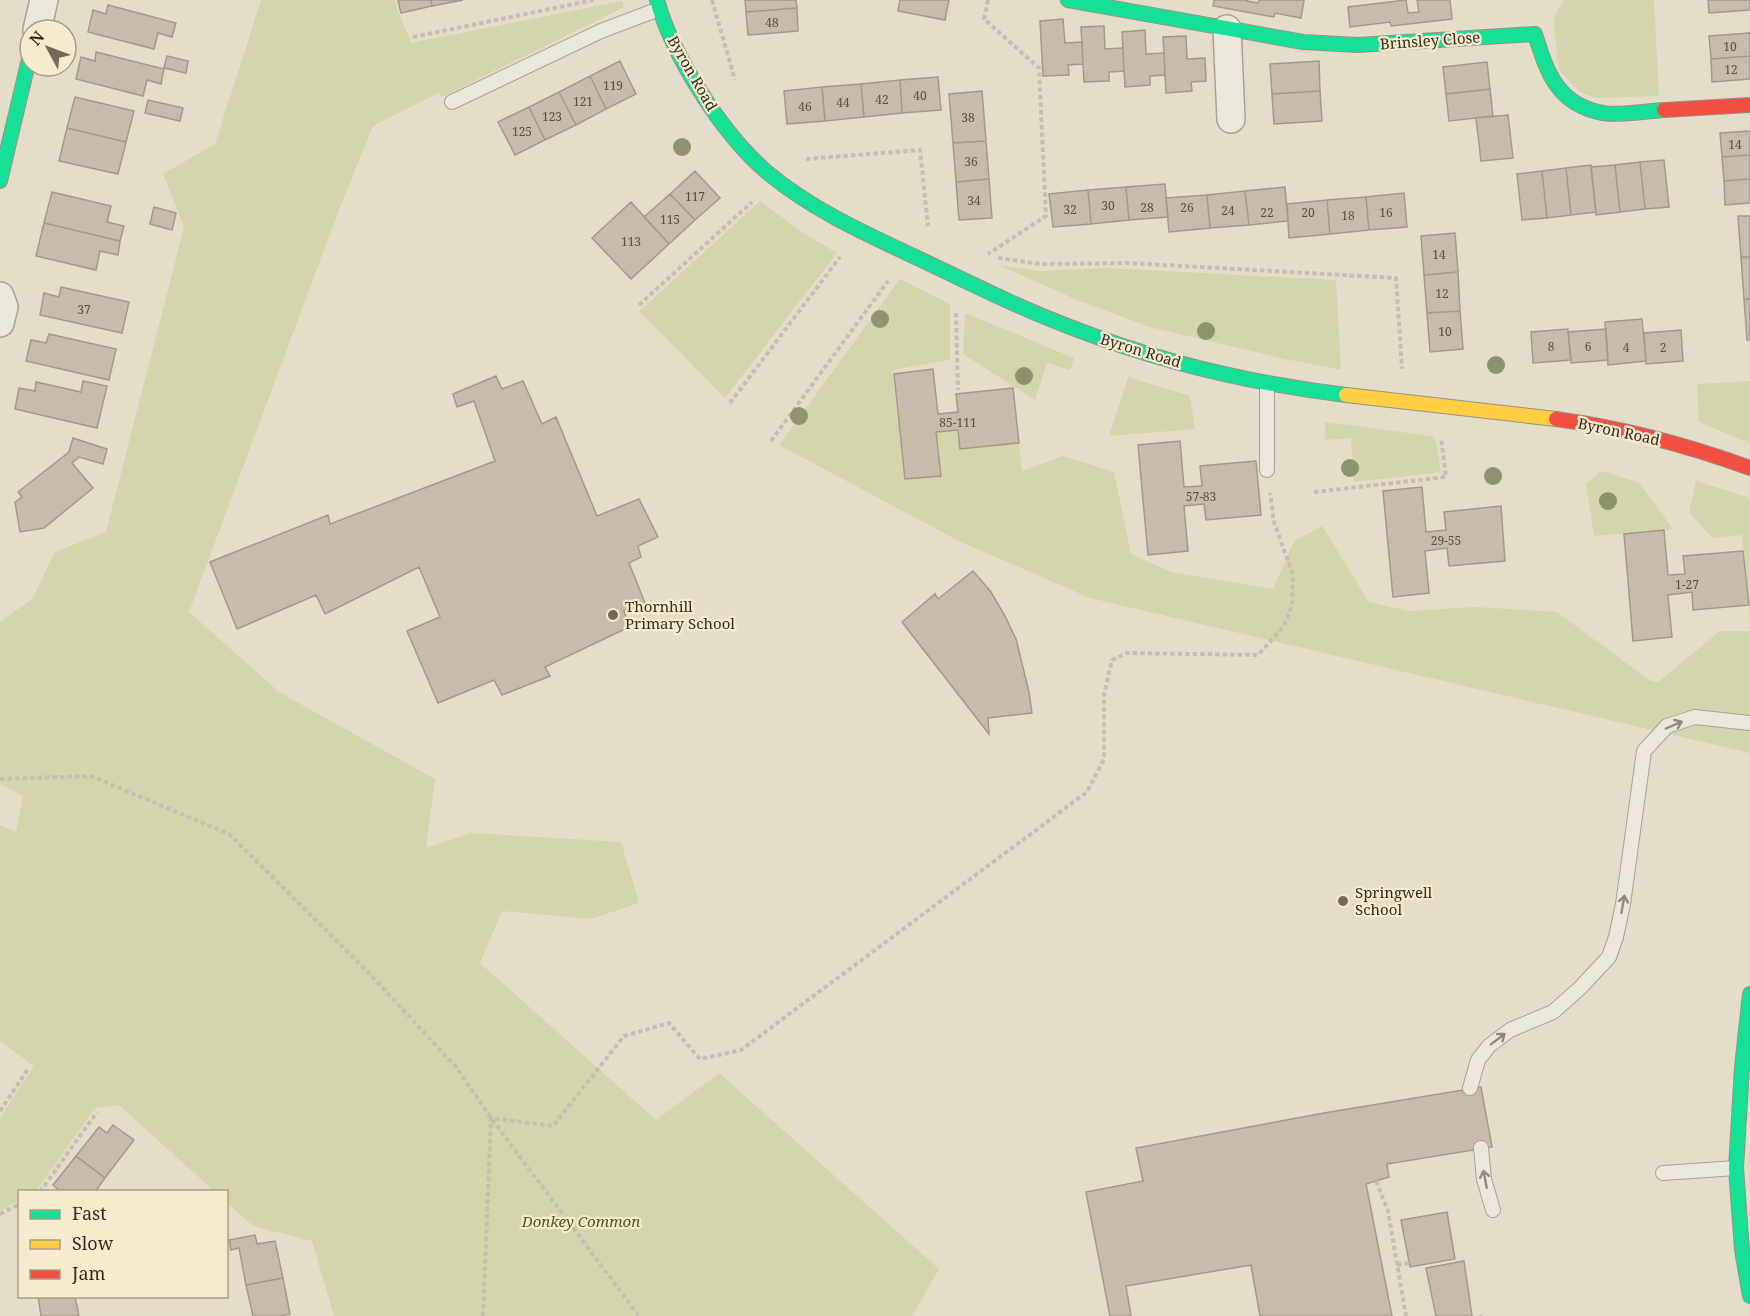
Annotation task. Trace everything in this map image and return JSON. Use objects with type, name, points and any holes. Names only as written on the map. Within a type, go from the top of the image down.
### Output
[{"type":"street","points":[[40,18],[44,0]]},
{"type":"street","name":"Brinsley Close","points":[[1068,0],[1303,42],[1358,45],[1535,34],[1547,72],[1563,95],[1585,109],[1605,114],[1750,105]]},
{"type":"street","name":"Byron Road","points":[[658,4],[685,65],[702,94],[722,123],[757,162],[777,180],[818,207],[861,230],[1026,309],[1081,331],[1232,376],[1306,390],[1548,418],[1616,429],[1670,441],[1750,468]]},
{"type":"street","points":[[1227,29],[1231,118]]},
{"type":"street","points":[[0,181],[25,78]]},
{"type":"street","points":[[0,296],[4,307],[0,323]]},
{"type":"street","points":[[1750,994],[1742,1067],[1736,1168],[1742,1250],[1750,1296]]},
{"type":"lane","points":[[452,102],[658,4]]},
{"type":"lane","points":[[1267,383],[1267,470]]},
{"type":"lane","points":[[1470,1088],[1478,1060],[1489,1046],[1510,1030],[1553,1012],[1609,957],[1623,904],[1644,751],[1667,726],[1695,717],[1750,723]]},
{"type":"lane","points":[[1481,1148],[1484,1179],[1492,1210]]},
{"type":"lane","points":[[1663,1173],[1736,1168]]},
{"type":"path","points":[[413,37],[594,0]]},
{"type":"path","points":[[712,0],[737,86]]},
{"type":"path","points":[[988,0],[984,19],[1039,68],[1046,216],[985,256],[1040,264],[1129,263],[1396,278],[1404,403]]},
{"type":"path","points":[[757,162],[920,150],[932,265]]},
{"type":"path","points":[[639,305],[777,180]]},
{"type":"path","points":[[730,403],[861,230]]},
{"type":"path","points":[[771,441],[908,254]]},
{"type":"path","points":[[955,276],[958,390]]},
{"type":"path","points":[[1314,492],[1446,477],[1436,406]]},
{"type":"path","points":[[491,1118],[553,1126],[624,1036],[669,1023],[700,1059],[741,1050],[1087,792],[1104,759],[1104,695],[1112,660],[1126,653],[1258,655],[1284,626],[1292,605],[1293,575],[1274,522],[1267,470]]},
{"type":"path","points":[[0,779],[91,776],[229,834],[368,972],[456,1067],[491,1118],[639,1316]]},
{"type":"path","points":[[0,1111],[28,1069]]},
{"type":"path","points":[[41,1190],[97,1112]]},
{"type":"path","points":[[483,1316],[491,1118]]},
{"type":"path","points":[[1376,1181],[1388,1211],[1406,1316]]},
{"type":"path","points":[[0,1214],[18,1205]]},
{"type":"path","points":[[1397,1265],[1409,1263]]},
{"type":"green space","name":"Donkey Common","points":[[261,0],[394,0],[411,43],[622,1],[624,7],[442,97],[439,93],[373,126],[340,207],[189,612],[279,692],[435,779],[426,848],[471,833],[621,842],[639,903],[591,919],[502,911],[480,963],[656,1120],[719,1073],[939,1269],[912,1316],[334,1316],[312,1241],[253,1226],[228,1204],[228,1190],[213,1190],[119,1105],[95,1108],[37,1190],[18,1190],[18,1201],[0,1211],[0,1118],[34,1066],[0,1041],[0,825],[16,832],[23,796],[0,784],[0,622],[32,599],[55,552],[106,532],[184,227],[163,174],[215,144]]},
{"type":"green space","points":[[1566,0],[1654,0],[1659,96],[1596,98],[1580,92],[1559,70],[1555,15],[1562,2]]},
{"type":"green space","points":[[760,201],[802,232],[837,253],[725,398],[639,311]]},
{"type":"green space","points":[[999,265],[1040,271],[1108,268],[1336,280],[1341,370],[1150,327],[1077,300]]},
{"type":"green space","points":[[900,279],[950,304],[950,360],[892,370],[905,479],[941,475],[936,432],[958,430],[960,449],[1019,443],[1022,471],[1063,456],[1114,472],[1131,554],[1171,572],[1273,589],[1294,541],[1322,526],[1369,602],[1408,611],[1475,607],[1557,612],[1649,680],[1658,682],[1720,631],[1750,631],[1750,753],[1090,598],[963,543],[779,445]]},
{"type":"green space","points":[[965,313],[1074,358],[1070,370],[1047,363],[1035,400],[963,354]]},
{"type":"green space","points":[[1128,377],[1190,396],[1195,429],[1109,436]]},
{"type":"green space","points":[[1750,381],[1750,443],[1699,422],[1697,384]]},
{"type":"green space","points":[[1325,422],[1431,436],[1436,441],[1441,472],[1354,482],[1351,438],[1325,440]]},
{"type":"green space","points":[[1601,471],[1638,482],[1673,529],[1594,536],[1586,484]]},
{"type":"green space","points":[[1696,481],[1750,498],[1750,621],[1742,535],[1712,538],[1689,512]]},
{"type":"building","points":[[398,0],[431,0],[432,6],[401,13]]},
{"type":"building","points":[[431,0],[463,0],[432,6]]},
{"type":"building","points":[[745,0],[796,0],[797,8],[746,12]]},
{"type":"building","points":[[900,0],[949,0],[945,20],[898,11]]},
{"type":"building","points":[[1214,0],[1248,0],[1258,3],[1259,0],[1304,0],[1301,18],[1275,13],[1274,17],[1213,6]]},
{"type":"building","points":[[1406,0],[1408,13],[1419,12],[1417,0],[1450,0],[1452,19],[1391,26],[1390,22],[1350,27],[1348,7]]},
{"type":"building","points":[[1708,0],[1750,0],[1750,10],[1709,13]]},
{"type":"building","points":[[108,5],[176,23],[172,37],[158,33],[154,49],[88,32],[93,10],[106,14]]},
{"type":"building","points":[[797,8],[798,31],[748,35],[746,12]]},
{"type":"building","points":[[1063,19],[1065,43],[1082,42],[1083,64],[1068,65],[1069,75],[1043,76],[1040,21]]},
{"type":"building","points":[[1104,26],[1105,49],[1123,48],[1124,71],[1109,72],[1109,81],[1084,82],[1081,27]]},
{"type":"building","points":[[1145,30],[1146,54],[1164,53],[1165,75],[1150,76],[1150,85],[1125,87],[1122,32]]},
{"type":"building","points":[[1750,33],[1750,56],[1711,59],[1709,36]]},
{"type":"building","points":[[1186,36],[1187,59],[1205,58],[1206,81],[1191,82],[1192,91],[1166,93],[1163,37]]},
{"type":"building","points":[[96,52],[164,69],[161,84],[147,80],[143,96],[76,79],[81,57],[95,61]]},
{"type":"building","points":[[167,56],[188,61],[186,73],[164,68]]},
{"type":"building","points":[[1750,56],[1750,79],[1712,82],[1711,59]]},
{"type":"building","points":[[620,61],[636,94],[606,109],[590,76]]},
{"type":"building","points":[[1319,61],[1320,91],[1272,94],[1270,64]]},
{"type":"building","points":[[1487,62],[1490,89],[1446,94],[1443,67]]},
{"type":"building","points":[[590,76],[606,109],[576,125],[559,92]]},
{"type":"building","points":[[938,77],[941,110],[902,113],[900,80]]},
{"type":"building","points":[[900,80],[902,113],[864,117],[861,84]]},
{"type":"building","points":[[861,84],[864,117],[825,121],[822,87]]},
{"type":"building","points":[[822,87],[825,121],[787,124],[784,91]]},
{"type":"building","points":[[1490,89],[1493,116],[1449,121],[1446,94]]},
{"type":"building","points":[[982,91],[986,141],[953,143],[949,94]]},
{"type":"building","points":[[1320,91],[1322,121],[1274,124],[1272,94]]},
{"type":"building","points":[[559,92],[576,125],[545,140],[529,107]]},
{"type":"building","points":[[75,97],[134,111],[126,142],[67,128]]},
{"type":"building","points":[[148,100],[183,108],[180,121],[145,113]]},
{"type":"building","points":[[529,107],[545,140],[515,155],[498,122]]},
{"type":"building","points":[[1508,115],[1513,158],[1481,161],[1476,118]]},
{"type":"building","points":[[67,128],[126,142],[118,174],[59,161]]},
{"type":"building","points":[[1750,131],[1750,155],[1722,157],[1720,133]]},
{"type":"building","points":[[986,141],[989,179],[956,182],[953,143]]},
{"type":"building","points":[[1750,155],[1750,179],[1724,181],[1722,157]]},
{"type":"building","points":[[1664,160],[1669,207],[1645,209],[1640,162]]},
{"type":"building","points":[[1640,162],[1645,209],[1620,212],[1615,165]]},
{"type":"building","points":[[1591,165],[1596,212],[1571,215],[1566,168]]},
{"type":"building","points":[[1615,165],[1620,212],[1596,215],[1591,167]]},
{"type":"building","points":[[1566,168],[1571,215],[1547,218],[1542,171]]},
{"type":"building","points":[[695,171],[720,198],[695,220],[670,194]]},
{"type":"building","points":[[1542,171],[1547,218],[1522,220],[1517,174]]},
{"type":"building","points":[[989,179],[992,218],[959,220],[956,182]]},
{"type":"building","points":[[1750,179],[1750,203],[1725,205],[1724,181]]},
{"type":"building","points":[[1165,184],[1168,217],[1129,220],[1126,187]]},
{"type":"building","points":[[1126,187],[1129,220],[1091,224],[1088,190]]},
{"type":"building","points":[[1285,187],[1288,221],[1249,225],[1245,191]]},
{"type":"building","points":[[1088,190],[1091,224],[1053,227],[1049,194]]},
{"type":"building","points":[[1245,191],[1249,225],[1210,228],[1207,195]]},
{"type":"building","points":[[52,192],[111,206],[107,222],[124,226],[120,241],[44,223]]},
{"type":"building","points":[[1404,193],[1407,227],[1369,230],[1366,197]]},
{"type":"building","points":[[670,194],[695,220],[669,244],[644,217]]},
{"type":"building","points":[[1207,195],[1210,228],[1169,232],[1166,198]]},
{"type":"building","points":[[1366,197],[1369,230],[1330,234],[1327,200]]},
{"type":"building","points":[[1327,200],[1330,234],[1289,238],[1287,204]]},
{"type":"building","points":[[631,202],[669,244],[631,279],[592,238]]},
{"type":"building","points":[[154,207],[176,213],[172,230],[150,224]]},
{"type":"building","points":[[1738,216],[1750,216],[1750,257],[1741,257]]},
{"type":"building","points":[[44,223],[120,241],[118,255],[100,251],[96,270],[36,256]]},
{"type":"building","points":[[1455,233],[1458,272],[1424,275],[1421,236]]},
{"type":"building","points":[[1741,257],[1750,257],[1750,299],[1744,299]]},
{"type":"building","points":[[1458,272],[1460,311],[1427,313],[1424,275]]},
{"type":"building","points":[[61,287],[129,302],[122,333],[40,315],[44,293],[59,297]]},
{"type":"building","points":[[1744,299],[1750,299],[1750,340],[1747,340]]},
{"type":"building","points":[[1460,311],[1463,349],[1430,352],[1427,313]]},
{"type":"building","points":[[1642,319],[1646,361],[1608,365],[1605,322]]},
{"type":"building","points":[[1568,329],[1571,360],[1533,363],[1531,332]]},
{"type":"building","points":[[1606,329],[1608,360],[1571,363],[1568,332]]},
{"type":"building","points":[[1681,330],[1683,361],[1646,364],[1644,333]]},
{"type":"building","points":[[49,334],[116,349],[109,380],[26,361],[31,340],[46,343]]},
{"type":"building","points":[[933,369],[938,414],[958,412],[956,394],[1013,388],[1019,443],[960,449],[958,430],[936,432],[941,476],[905,479],[894,374]]},
{"type":"building","name":"Thornhill Primary School","points":[[496,376],[502,389],[523,381],[542,424],[556,417],[597,516],[639,499],[658,537],[638,546],[641,557],[629,563],[645,603],[624,611],[629,627],[545,667],[550,676],[502,695],[494,680],[438,703],[407,631],[440,617],[419,567],[325,614],[316,595],[237,629],[210,562],[328,515],[330,524],[495,461],[474,401],[457,407],[453,394]]},
{"type":"building","points":[[83,381],[107,386],[97,428],[15,409],[19,388],[35,391],[36,382],[81,392]]},
{"type":"building","points":[[73,438],[107,449],[103,464],[79,457],[72,463],[93,488],[44,528],[20,532],[15,502],[22,497],[18,492],[69,452]]},
{"type":"building","points":[[1180,441],[1184,487],[1202,486],[1200,466],[1256,461],[1261,515],[1206,520],[1204,504],[1184,506],[1188,551],[1148,555],[1138,445]]},
{"type":"building","points":[[1422,487],[1426,532],[1446,530],[1444,512],[1501,506],[1505,561],[1449,566],[1447,548],[1425,551],[1429,593],[1393,597],[1383,491]]},
{"type":"building","points":[[1664,530],[1668,575],[1685,574],[1683,556],[1743,551],[1749,605],[1693,610],[1692,592],[1668,595],[1672,637],[1633,641],[1624,534]]},
{"type":"building","points":[[973,571],[991,592],[1016,639],[1032,713],[988,718],[989,734],[902,622],[935,594],[938,599]]},
{"type":"building","points":[[1481,1087],[1492,1147],[1387,1164],[1389,1177],[1366,1184],[1392,1316],[1260,1316],[1251,1265],[1126,1286],[1131,1316],[1110,1316],[1086,1192],[1143,1181],[1136,1148]]},
{"type":"building","points":[[113,1125],[134,1140],[105,1178],[76,1156],[99,1127],[107,1133]]},
{"type":"building","points":[[76,1156],[105,1178],[96,1190],[59,1190],[53,1185]]},
{"type":"building","points":[[1447,1212],[1455,1259],[1410,1267],[1401,1220]]},
{"type":"building","points":[[255,1235],[257,1244],[275,1241],[283,1278],[246,1285],[239,1248],[231,1250],[229,1240]]},
{"type":"building","points":[[1464,1261],[1472,1316],[1436,1316],[1426,1268]]},
{"type":"building","points":[[283,1278],[290,1314],[253,1316],[246,1285]]},
{"type":"building","points":[[38,1298],[75,1298],[79,1316],[41,1316]]},
{"type":"traffic: fast","points":[[657,0],[687,70],[717,117],[768,173],[824,211],[864,233],[1001,298],[1110,342],[1210,371],[1278,385],[1346,395]]},
{"type":"traffic: fast","points":[[1068,0],[1303,42],[1358,45],[1535,34],[1550,74],[1565,95],[1575,103],[1609,114],[1664,110]]},
{"type":"traffic: fast","points":[[0,181],[25,78]]},
{"type":"traffic: fast","points":[[1750,994],[1742,1067],[1736,1168],[1742,1250],[1750,1296]]},
{"type":"traffic: slow","points":[[1346,395],[1556,419]]},
{"type":"traffic: jam","points":[[1664,110],[1750,105]]},
{"type":"traffic: jam","points":[[1556,419],[1654,438],[1750,468]]},
{"type":"place","name":"Thornhill Primary School","points":[[613,615]]},
{"type":"place","name":"Springwell School","points":[[1343,901]]}]
